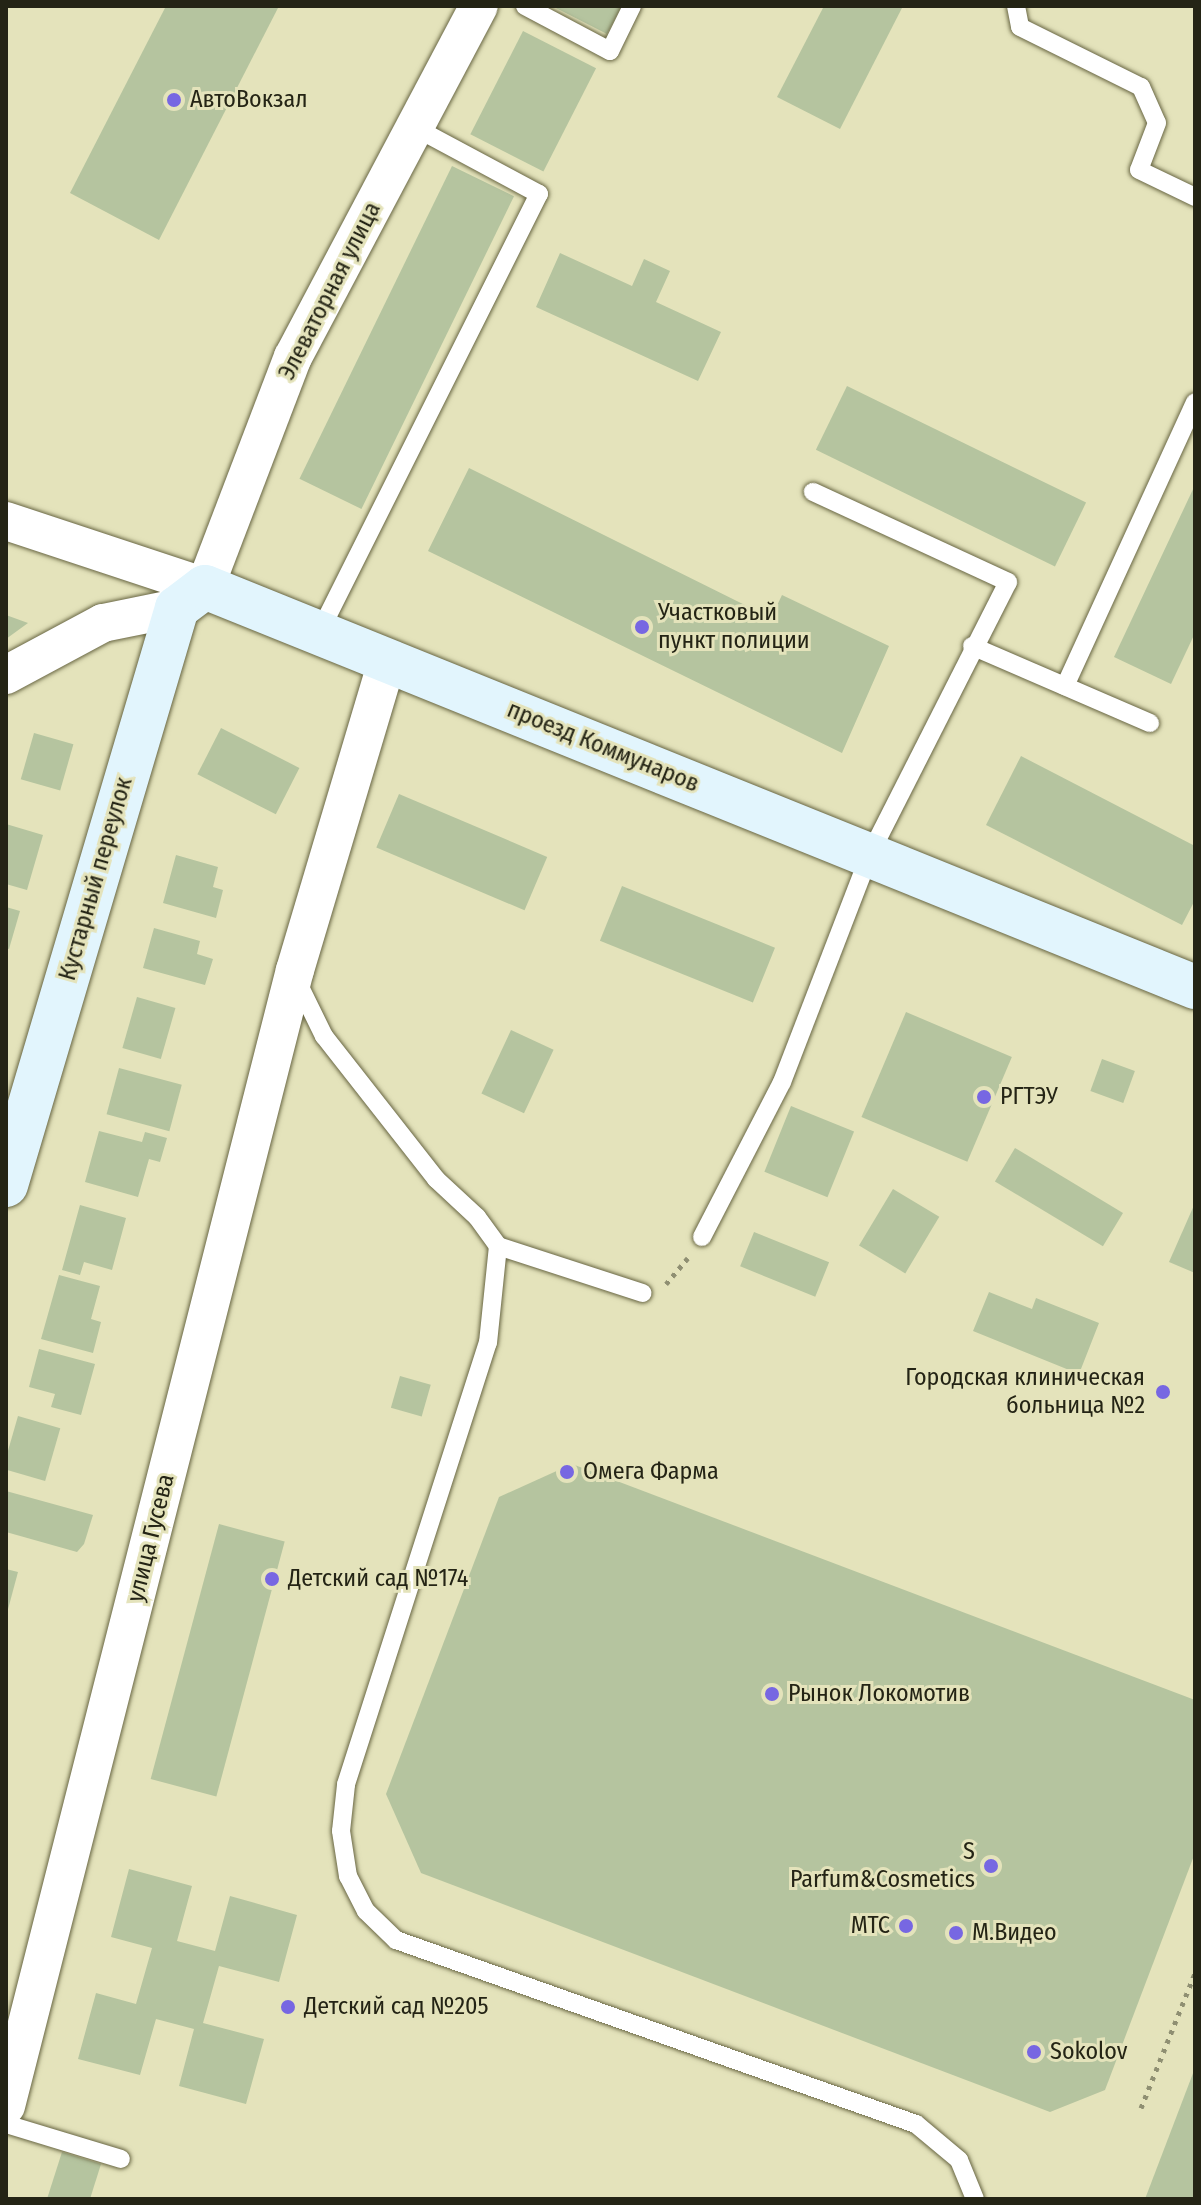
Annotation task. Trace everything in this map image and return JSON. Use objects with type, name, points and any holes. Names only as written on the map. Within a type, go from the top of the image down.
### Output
[{"type":"street","name":"Элеваторная улица","points":[[191,597],[293,357],[479,6]]},
{"type":"street","name":"проезд Коммунаров","points":[[6,521],[191,597],[320,631],[1195,987]]},
{"type":"street","points":[[6,675],[103,623],[191,597]]},
{"type":"street","name":"Кустарный переулок","points":[[6,1185],[191,597]]},
{"type":"street","name":"улица Гусева","points":[[6,2106],[295,970],[388,659]]},
{"type":"lane","points":[[525,6],[610,51],[632,6]]},
{"type":"lane","points":[[1016,6],[1020,27],[1141,87],[1157,123],[1139,170],[1195,197]]},
{"type":"lane","points":[[320,631],[539,194],[414,127]]},
{"type":"lane","points":[[1065,686],[1195,402]]},
{"type":"lane","points":[[702,1237],[782,1082],[869,856],[972,646],[1008,582],[813,492]]},
{"type":"lane","points":[[972,646],[1150,723]]},
{"type":"lane","points":[[295,970],[301,997],[324,1036],[436,1179],[477,1217],[498,1246],[643,1293]]},
{"type":"lane","points":[[498,1246],[488,1342],[346,1785],[341,1831],[348,1876],[366,1911],[396,1940],[451,1963],[916,2124],[959,2160],[975,2199]]},
{"type":"lane","points":[[6,2124],[121,2159]]},
{"type":"path","points":[[643,1293],[663,1288],[702,1237]]},
{"type":"path","points":[[1141,2108],[1195,1973]]},
{"type":"building","name":"АвтоВокзал","points":[[166,6],[279,6],[159,240],[70,193]]},
{"type":"building","points":[[552,6],[622,6],[607,34]]},
{"type":"building","points":[[824,6],[903,6],[840,129],[777,97]]},
{"type":"building","points":[[523,31],[596,68],[543,172],[470,134]]},
{"type":"building","points":[[452,166],[514,196],[361,509],[299,479]]},
{"type":"building","points":[[560,253],[632,286],[644,259],[670,271],[656,302],[721,332],[698,381],[536,307]]},
{"type":"building","points":[[847,386],[1086,503],[1055,566],[816,450]]},
{"type":"building","points":[[469,468],[771,618],[782,595],[889,646],[842,753],[428,551]]},
{"type":"building","points":[[1195,485],[1195,633],[1171,684],[1114,657]]},
{"type":"building","points":[[6,615],[28,623],[6,639]]},
{"type":"building","points":[[221,728],[299,768],[276,814],[197,774]]},
{"type":"building","points":[[34,733],[73,744],[60,790],[21,779]]},
{"type":"building","points":[[1021,756],[1195,846],[1195,900],[1182,925],[986,825]]},
{"type":"building","points":[[399,794],[547,857],[525,910],[376,847]]},
{"type":"building","points":[[6,824],[43,835],[27,890],[6,884]]},
{"type":"building","points":[[176,855],[218,867],[213,887],[223,890],[216,918],[163,903]]},
{"type":"building","points":[[622,886],[775,948],[753,1003],[600,941]]},
{"type":"building","points":[[6,907],[20,911],[9,949],[6,948]]},
{"type":"building","points":[[154,928],[200,941],[197,954],[213,959],[205,985],[143,968]]},
{"type":"building","points":[[137,997],[175,1008],[161,1059],[122,1048]]},
{"type":"building","points":[[906,1012],[1012,1057],[967,1162],[861,1117]]},
{"type":"building","points":[[511,1030],[554,1050],[524,1113],[481,1093]]},
{"type":"building","points":[[1102,1059],[1135,1071],[1123,1103],[1090,1091]]},
{"type":"building","points":[[119,1068],[182,1085],[169,1131],[107,1114]]},
{"type":"building","points":[[791,1106],[854,1131],[827,1197],[764,1172]]},
{"type":"building","points":[[99,1131],[142,1142],[145,1132],[167,1138],[160,1162],[149,1159],[138,1197],[85,1182]]},
{"type":"building","points":[[1015,1148],[1123,1213],[1103,1246],[995,1181]]},
{"type":"building","points":[[893,1189],[939,1217],[905,1273],[859,1246]]},
{"type":"building","points":[[1195,1203],[1195,1273],[1169,1262]]},
{"type":"building","points":[[80,1205],[126,1218],[112,1270],[84,1262],[80,1275],[62,1270]]},
{"type":"building","points":[[754,1232],[829,1262],[815,1297],[740,1266]]},
{"type":"building","points":[[59,1275],[100,1286],[91,1319],[101,1322],[93,1353],[41,1339]]},
{"type":"building","points":[[989,1292],[1032,1309],[1036,1298],[1099,1323],[1079,1374],[973,1331]]},
{"type":"building","points":[[39,1349],[95,1364],[81,1415],[51,1407],[55,1394],[29,1387]]},
{"type":"building","points":[[400,1376],[431,1385],[422,1417],[391,1408]]},
{"type":"building","points":[[18,1416],[60,1428],[45,1481],[6,1470],[6,1458]]},
{"type":"building","points":[[572,1464],[1195,1700],[1195,1853],[1105,2090],[1050,2112],[421,1873],[386,1794],[499,1497]]},
{"type":"building","points":[[6,1491],[93,1515],[84,1544],[77,1552],[6,1532]]},
{"type":"building","points":[[219,1524],[285,1542],[216,1797],[151,1779]]},
{"type":"building","points":[[6,1569],[18,1572],[7,1613],[6,1613]]},
{"type":"building","points":[[129,1869],[192,1886],[177,1941],[215,1951],[230,1896],[297,1915],[279,1982],[219,1966],[203,2023],[264,2039],[246,2104],[179,2086],[194,2029],[156,2019],[140,2075],[78,2059],[96,1993],[136,2004],[152,1948],[111,1937]]},
{"type":"building","points":[[1195,2068],[1195,2199],[1145,2199]]},
{"type":"building","points":[[62,2152],[101,2164],[90,2199],[47,2199]]},
{"type":"place","name":"АвтоВокзал","points":[[174,100]]},
{"type":"place","name":"Участковый пункт полиции","points":[[642,627]]},
{"type":"place","name":"РГТЭУ","points":[[984,1097]]},
{"type":"place","name":"Городская клиническая больница №2","points":[[1163,1392]]},
{"type":"place","name":"Омега Фарма","points":[[567,1472]]},
{"type":"place","name":"Детский сад №174","points":[[272,1579]]},
{"type":"place","name":"Рынок Локомотив","points":[[772,1694]]},
{"type":"place","name":"S Parfum&Cosmetics","points":[[991,1866]]},
{"type":"place","name":"МТС","points":[[906,1926]]},
{"type":"place","name":"М.Видео","points":[[956,1933]]},
{"type":"place","name":"Детский сад №205","points":[[288,2007]]},
{"type":"place","name":"Sokolov","points":[[1034,2052]]}]
